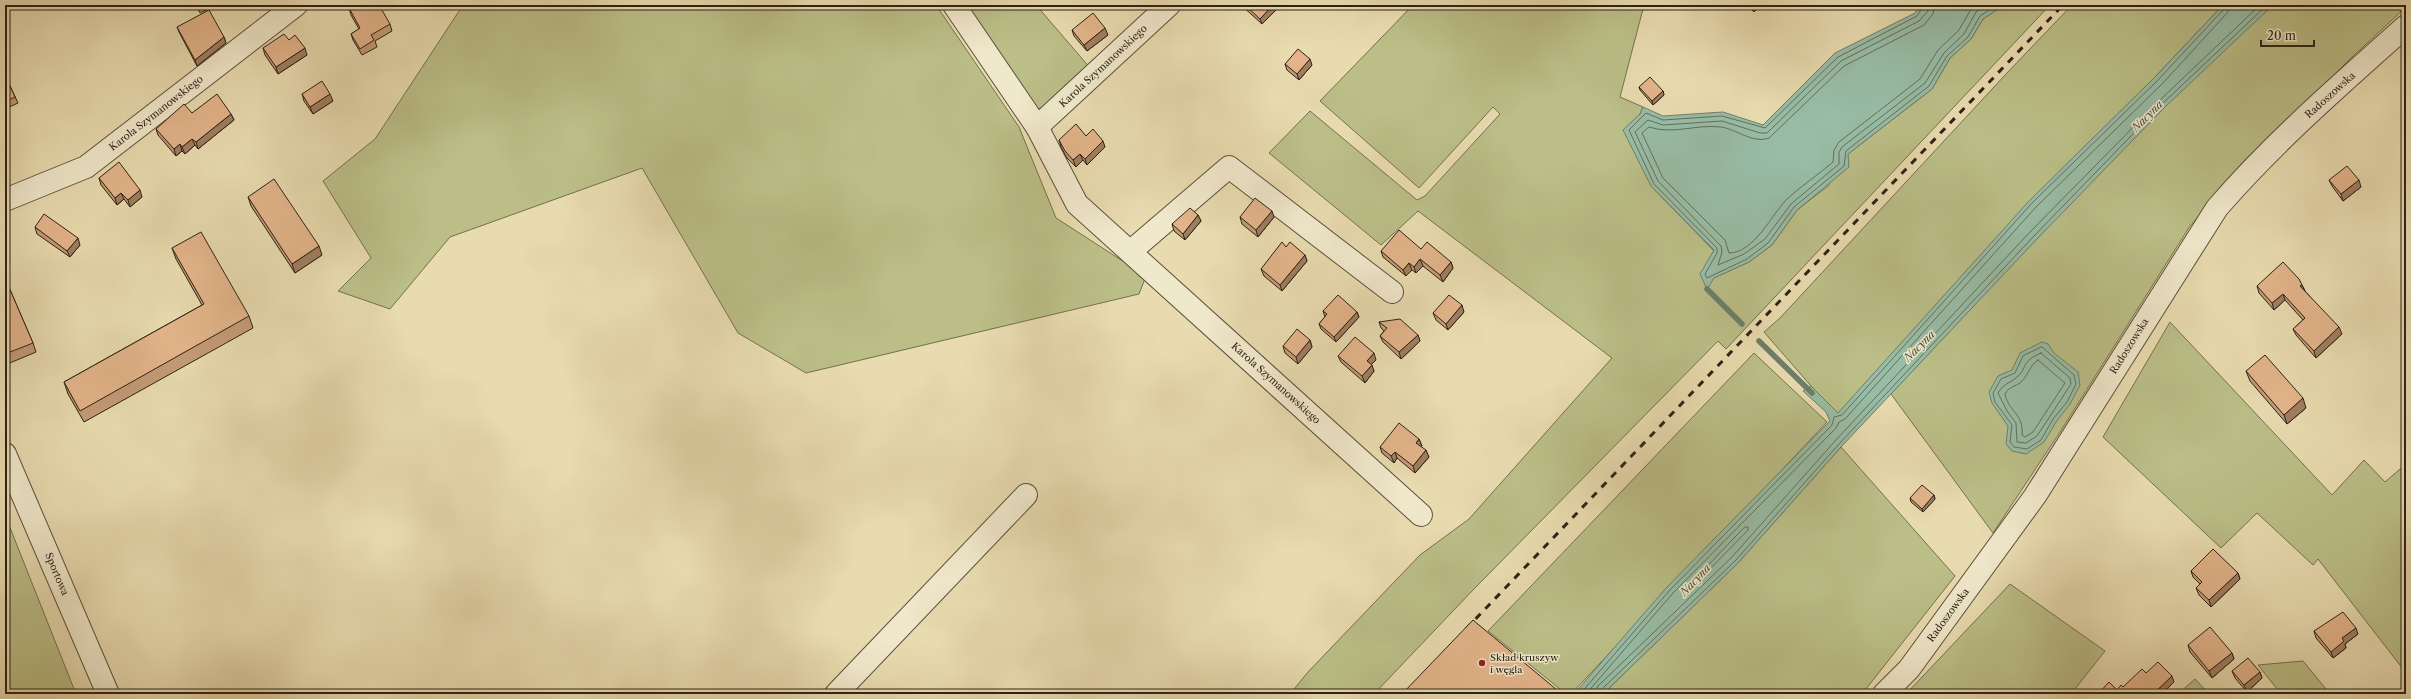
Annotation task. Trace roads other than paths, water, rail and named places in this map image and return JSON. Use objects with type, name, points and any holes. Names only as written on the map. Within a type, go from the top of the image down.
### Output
[{"type":"street","name":"Karola Szymanowskiego","points":[[5,200],[86,167],[296,5]]},
{"type":"street","name":"Karola Szymanowskiego","points":[[954,5],[1037,127],[1077,204],[1131,251],[1421,515]]},
{"type":"street","name":"Karola Szymanowskiego","points":[[1037,127],[1169,5]]},
{"type":"street","name":"Radoszowska","points":[[1884,694],[1909,669],[2035,496],[2217,208],[2254,168],[2308,115],[2406,26]]},
{"type":"street","points":[[1131,251],[1229,166],[1392,292]]},
{"type":"street","name":"Sportowa","points":[[5,454],[108,694]]},
{"type":"street","points":[[836,694],[1026,495]]},
{"type":"water","points":[[1921,5],[2004,5],[1983,19],[1971,39],[1950,58],[1932,89],[1848,154],[1849,167],[1797,210],[1772,245],[1749,262],[1714,278],[1707,289],[1700,274],[1714,250],[1651,186],[1623,130],[1640,114],[1643,107],[1663,116],[1723,112],[1763,125],[1835,53],[1915,13]]},
{"type":"water","name":"Nacyna","points":[[2223,5],[2273,5],[2165,107],[2036,240],[1841,447],[1738,563],[1603,694],[1574,694],[1667,587],[1830,421],[1826,412],[1803,391],[1811,386],[1838,413],[2029,201],[2155,77]]},
{"type":"water","points":[[2042,342],[2048,344],[2054,353],[2078,372],[2080,385],[2070,404],[2056,422],[2044,442],[2026,454],[2012,451],[2006,444],[2008,426],[1992,403],[1989,392],[1998,376],[2012,370],[2020,353]]},
{"type":"waterway","points":[[1707,289],[1742,324]]},
{"type":"waterway","points":[[1759,341],[1812,393]]},
{"type":"railway","points":[[1466,629],[2063,5]]},
{"type":"place","name":"Skład kruszyw i węgla","points":[[1482,663]]}]
